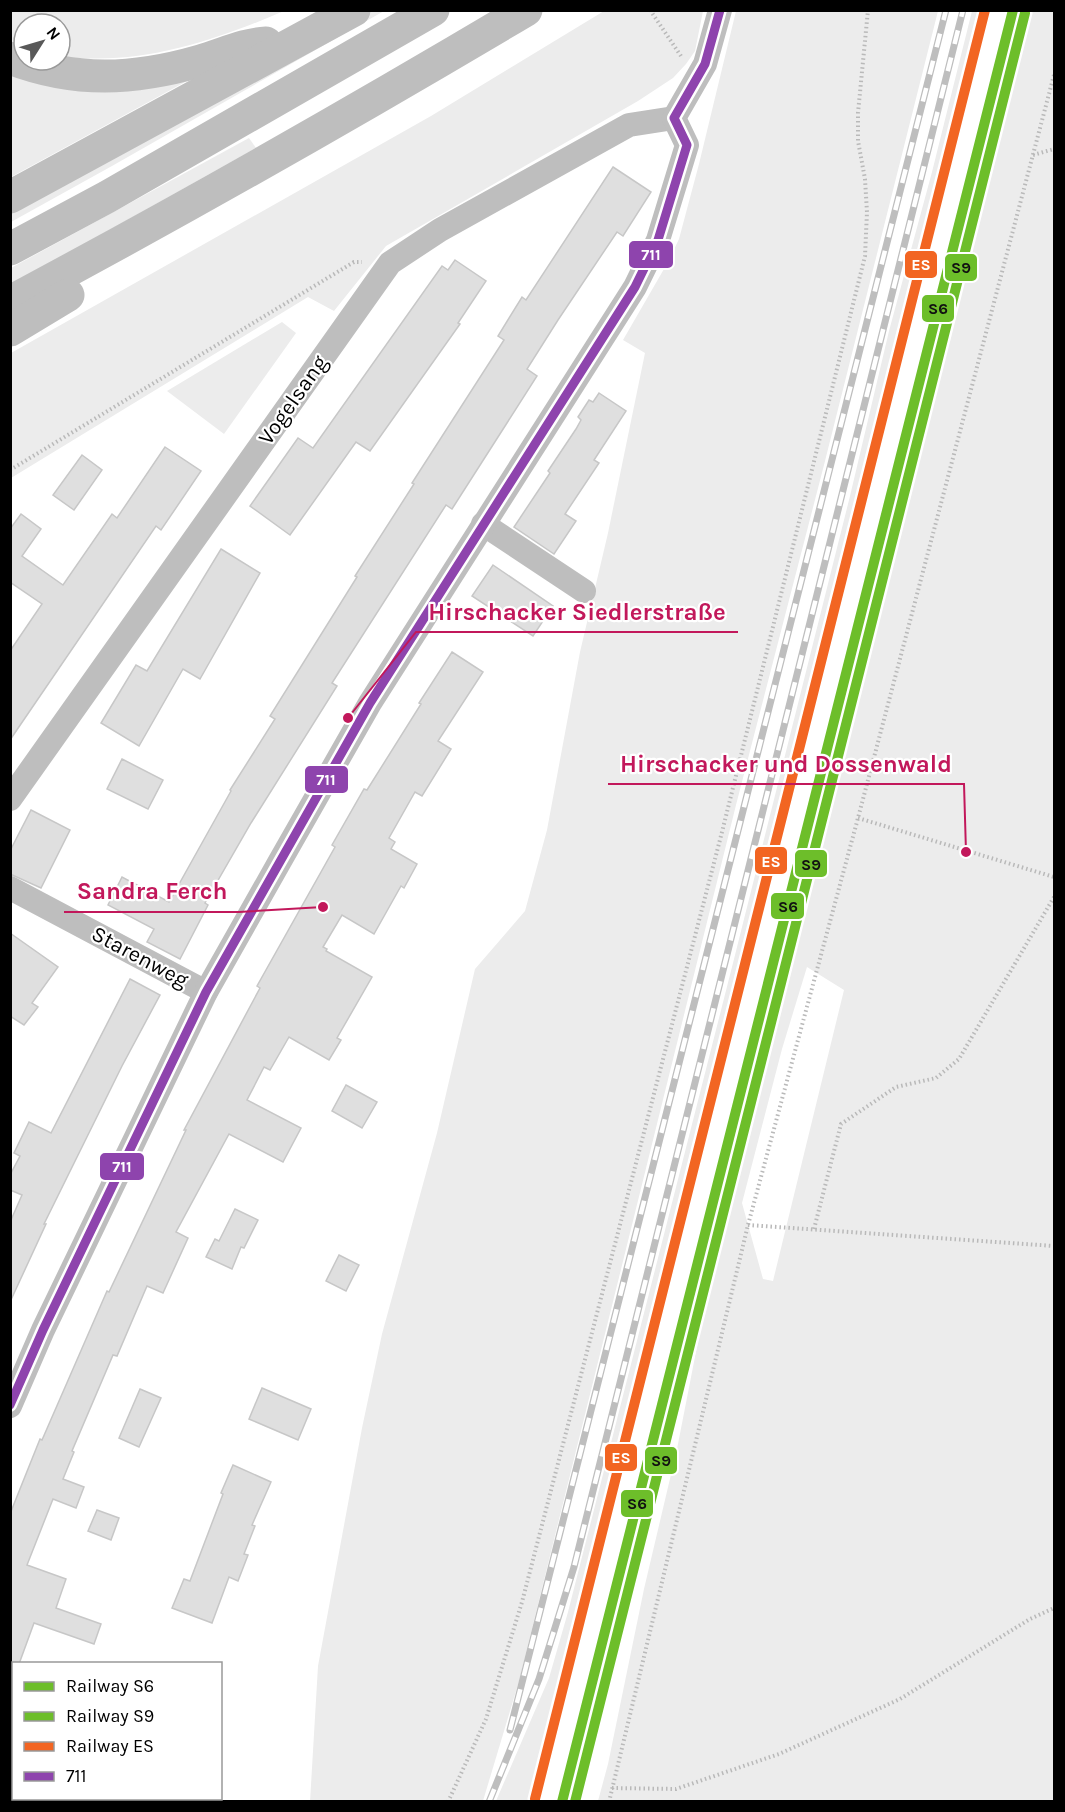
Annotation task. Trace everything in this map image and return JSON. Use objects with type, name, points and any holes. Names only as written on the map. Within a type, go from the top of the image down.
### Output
[{"type":"highway","points":[[10,197],[354,10]]},
{"type":"highway","points":[[10,249],[118,191],[433,10]]},
{"type":"highway","points":[[10,302],[141,232],[412,78],[526,10]]},
{"type":"highway","points":[[10,58],[33,67],[73,75],[112,78],[191,64],[218,57],[253,43],[295,42]]},
{"type":"highway","points":[[10,330],[74,291],[141,232]]},
{"type":"street","points":[[10,1406],[43,1330],[206,992],[370,703],[635,287],[658,240],[687,145],[674,118],[705,64],[720,10]]},
{"type":"street","name":"Vogelsang","points":[[10,799],[390,263],[440,230],[629,125],[674,118]]},
{"type":"street","points":[[483,524],[584,591]]},
{"type":"street","name":"Starenweg","points":[[10,888],[206,992]]},
{"type":"path","points":[[650,10],[681,56]]},
{"type":"path","points":[[448,1802],[486,1719],[522,1602],[719,843],[865,256],[867,212],[865,179],[858,141],[858,113],[868,10]]},
{"type":"path","points":[[609,1802],[748,1225],[1054,75]]},
{"type":"path","points":[[1033,155],[1054,149]]},
{"type":"path","points":[[10,470],[354,262],[390,263]]},
{"type":"path","points":[[858,818],[1054,877]]},
{"type":"path","points":[[814,1229],[841,1124],[896,1087],[936,1078],[959,1059],[1054,897]]},
{"type":"path","points":[[748,1225],[1054,1246]]},
{"type":"path","points":[[612,1788],[676,1789],[779,1754],[900,1700],[1030,1619],[1054,1608]]},
{"type":"shaded area","points":[[10,11],[284,11],[203,41],[147,55],[118,58],[72,57],[72,12],[12,12],[11,40]]},
{"type":"shaded area","points":[[369,11],[384,11],[11,222],[11,208]]},
{"type":"shaded area","points":[[604,11],[703,11],[695,51],[673,78],[638,101],[386,246],[334,311],[308,297],[11,478],[11,353],[431,116]]},
{"type":"shaded area","points":[[736,11],[938,11],[736,805],[519,1681],[483,1801],[310,1802],[318,1666],[362,1428],[382,1334],[437,1133],[475,969],[525,911],[547,830],[580,652],[608,533],[645,353],[623,340],[679,239]]},
{"type":"shaded area","points":[[972,11],[990,11],[537,1801],[496,1801],[549,1678],[568,1612],[733,963],[889,331]]},
{"type":"shaded area","points":[[1025,11],[1054,11],[1054,1801],[598,1801],[677,1449],[725,1203],[753,1084],[797,920],[829,786],[887,584],[936,364],[986,176]],"holes":[[[807,967],[844,990],[773,1281],[763,1279],[742,1203],[782,1049]]]},
{"type":"shaded area","points":[[11,68],[12,72],[72,70],[198,75],[11,177]]},
{"type":"shaded area","points":[[249,138],[256,148],[11,285],[11,268]]},
{"type":"shaded area","points":[[282,322],[296,333],[224,434],[167,391]]},
{"type":"building","points":[[613,167],[651,192],[623,236],[617,232],[558,320],[527,369],[537,376],[452,509],[446,505],[332,683],[337,686],[251,823],[205,903],[208,905],[180,959],[147,942],[154,929],[108,905],[122,877],[169,902],[230,790],[275,719],[270,716],[414,484],[412,483],[504,340],[498,336],[522,297],[526,300]]},
{"type":"building","points":[[455,260],[486,281],[458,323],[460,324],[370,451],[356,442],[290,535],[250,506],[298,438],[313,448],[442,266],[448,270]]},
{"type":"building","points":[[599,393],[626,411],[594,460],[599,463],[565,514],[576,521],[554,554],[514,527],[576,429],[581,420],[578,417],[589,400],[593,402]]},
{"type":"building","points":[[165,447],[201,471],[161,530],[156,526],[10,740],[10,651],[42,604],[10,582],[10,529],[21,514],[41,529],[22,556],[63,585],[112,514],[117,518]]},
{"type":"building","points":[[82,455],[102,470],[74,510],[53,495]]},
{"type":"building","points":[[221,549],[260,573],[200,679],[183,669],[139,746],[101,723],[136,665],[147,671]]},
{"type":"building","points":[[493,565],[553,606],[533,636],[472,596]]},
{"type":"building","points":[[452,652],[483,672],[438,741],[451,749],[422,796],[415,792],[389,838],[395,842],[391,849],[417,864],[404,888],[401,886],[374,934],[342,915],[323,947],[327,949],[326,951],[372,977],[337,1038],[341,1040],[329,1060],[289,1037],[270,1070],[264,1067],[247,1100],[301,1128],[283,1162],[229,1134],[176,1232],[188,1238],[163,1293],[147,1286],[117,1356],[113,1355],[72,1451],[74,1452],[63,1479],[84,1487],[76,1508],[53,1499],[27,1565],[66,1579],[56,1608],[101,1624],[94,1644],[34,1623],[20,1662],[12,1662],[12,1680],[10,1681],[10,1514],[40,1439],[42,1440],[107,1291],[109,1292],[186,1130],[184,1130],[260,988],[257,986],[335,847],[332,845],[364,789],[367,790],[421,704],[419,703]]},
{"type":"building","points":[[122,759],[163,780],[148,809],[107,789]]},
{"type":"building","points":[[31,810],[70,830],[41,888],[10,874],[10,851]]},
{"type":"building","points":[[10,933],[58,967],[32,1003],[38,1007],[24,1025],[10,1016]]},
{"type":"building","points":[[130,979],[160,995],[122,1066],[44,1224],[46,1224],[10,1302],[11,1220],[22,1195],[10,1190],[10,1175],[20,1156],[14,1153],[29,1122],[51,1133]]},
{"type":"building","points":[[346,1085],[377,1102],[362,1128],[332,1111]]},
{"type":"building","points":[[235,1209],[258,1220],[244,1248],[241,1247],[232,1269],[206,1257],[215,1239],[219,1241]]},
{"type":"building","points":[[339,1255],[359,1265],[346,1291],[326,1281]]},
{"type":"building","points":[[262,1388],[311,1409],[298,1440],[249,1419]]},
{"type":"building","points":[[140,1389],[161,1398],[139,1447],[119,1438]]},
{"type":"building","points":[[233,1465],[271,1482],[252,1525],[255,1526],[244,1554],[248,1555],[238,1581],[229,1577],[212,1623],[172,1608],[184,1579],[190,1581]]},
{"type":"building","points":[[97,1510],[119,1518],[111,1540],[88,1531]]},
{"type":"railway","points":[[510,1730],[946,10]]},
{"type":"railway","points":[[489,1802],[539,1679],[574,1567],[963,10]]},
{"type":"rail line","name":"ES","points":[[535,1799],[985,10]]},
{"type":"rail line","name":"S6","points":[[562,1802],[1013,10]]},
{"type":"rail line","name":"S9","points":[[575,1802],[1025,13]]},
{"type":"transit line","name":"711","points":[[10,1405],[43,1330],[206,992],[370,703],[635,287],[658,240],[687,145],[674,118],[705,64],[720,10]]},
{"type":"place","name":"Hirschacker Siedlerstraße","points":[[348,718]]},
{"type":"place","name":"Hirschacker und Dossenwald","points":[[966,852]]},
{"type":"place","name":"Sandra Ferch","points":[[323,907]]}]
